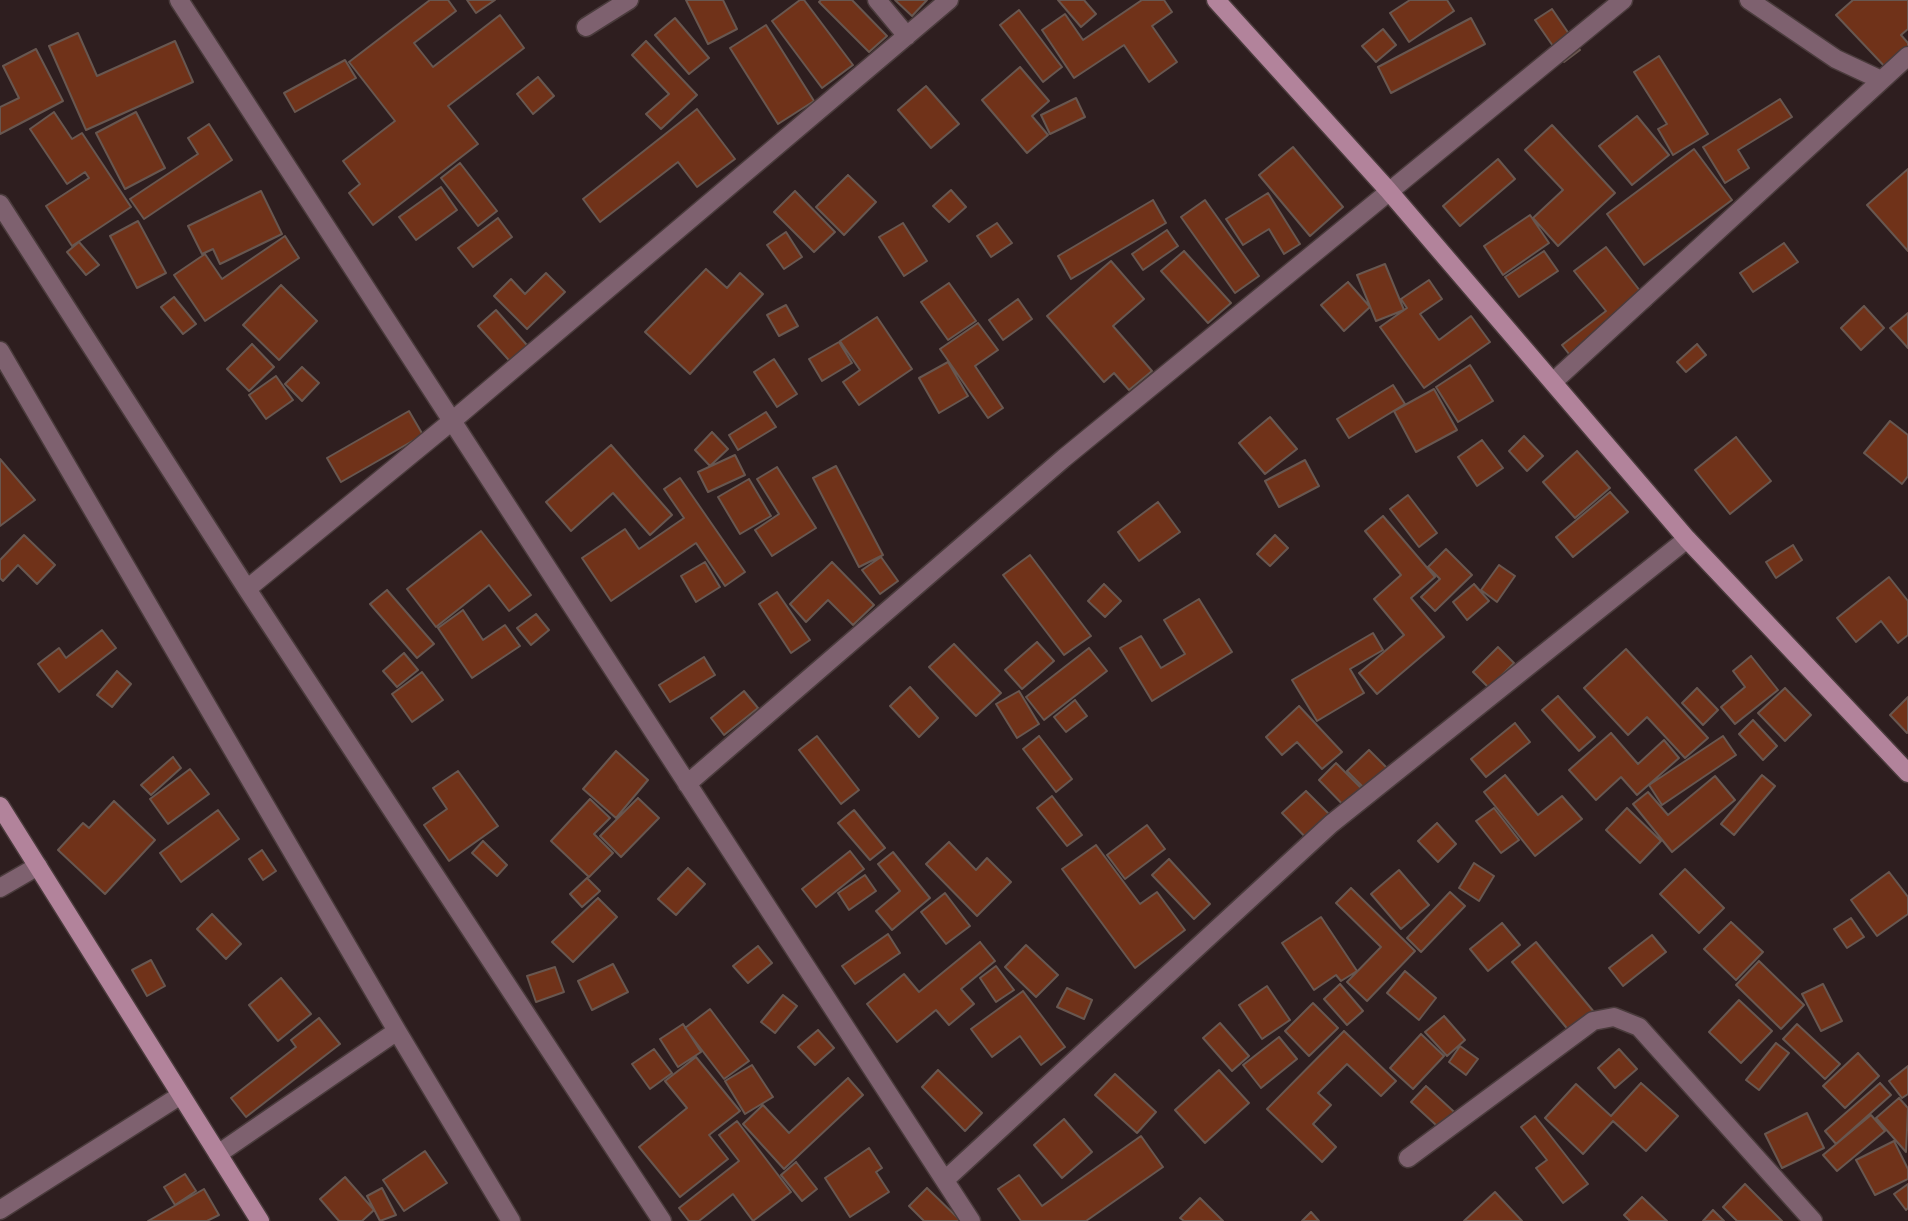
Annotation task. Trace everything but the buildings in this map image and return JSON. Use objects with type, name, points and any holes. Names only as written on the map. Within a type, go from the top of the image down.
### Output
[{"type":"street","points":[[178,0],[971,1221]]},
{"type":"street","points":[[586,27],[629,0]]},
{"type":"street","points":[[877,0],[907,36]]},
{"type":"street","points":[[247,589],[452,421],[948,0]]},
{"type":"street","points":[[1216,0],[1388,190],[1687,539],[1908,773]]},
{"type":"street","points":[[687,784],[1074,449],[1623,0]]},
{"type":"street","points":[[1749,0],[1826,53],[1881,80]]},
{"type":"street","points":[[1553,382],[1908,56]]},
{"type":"street","points":[[0,204],[247,589],[662,1221]]},
{"type":"street","points":[[0,351],[511,1221]]},
{"type":"street","points":[[945,1181],[1331,824],[1687,539]]},
{"type":"street","points":[[0,806],[260,1221]]},
{"type":"street","points":[[0,888],[38,866]]},
{"type":"street","points":[[1408,1158],[1593,1021],[1614,1017],[1639,1027],[1814,1221]]},
{"type":"street","points":[[218,1154],[397,1031]]},
{"type":"street","points":[[0,1210],[181,1095]]}]
